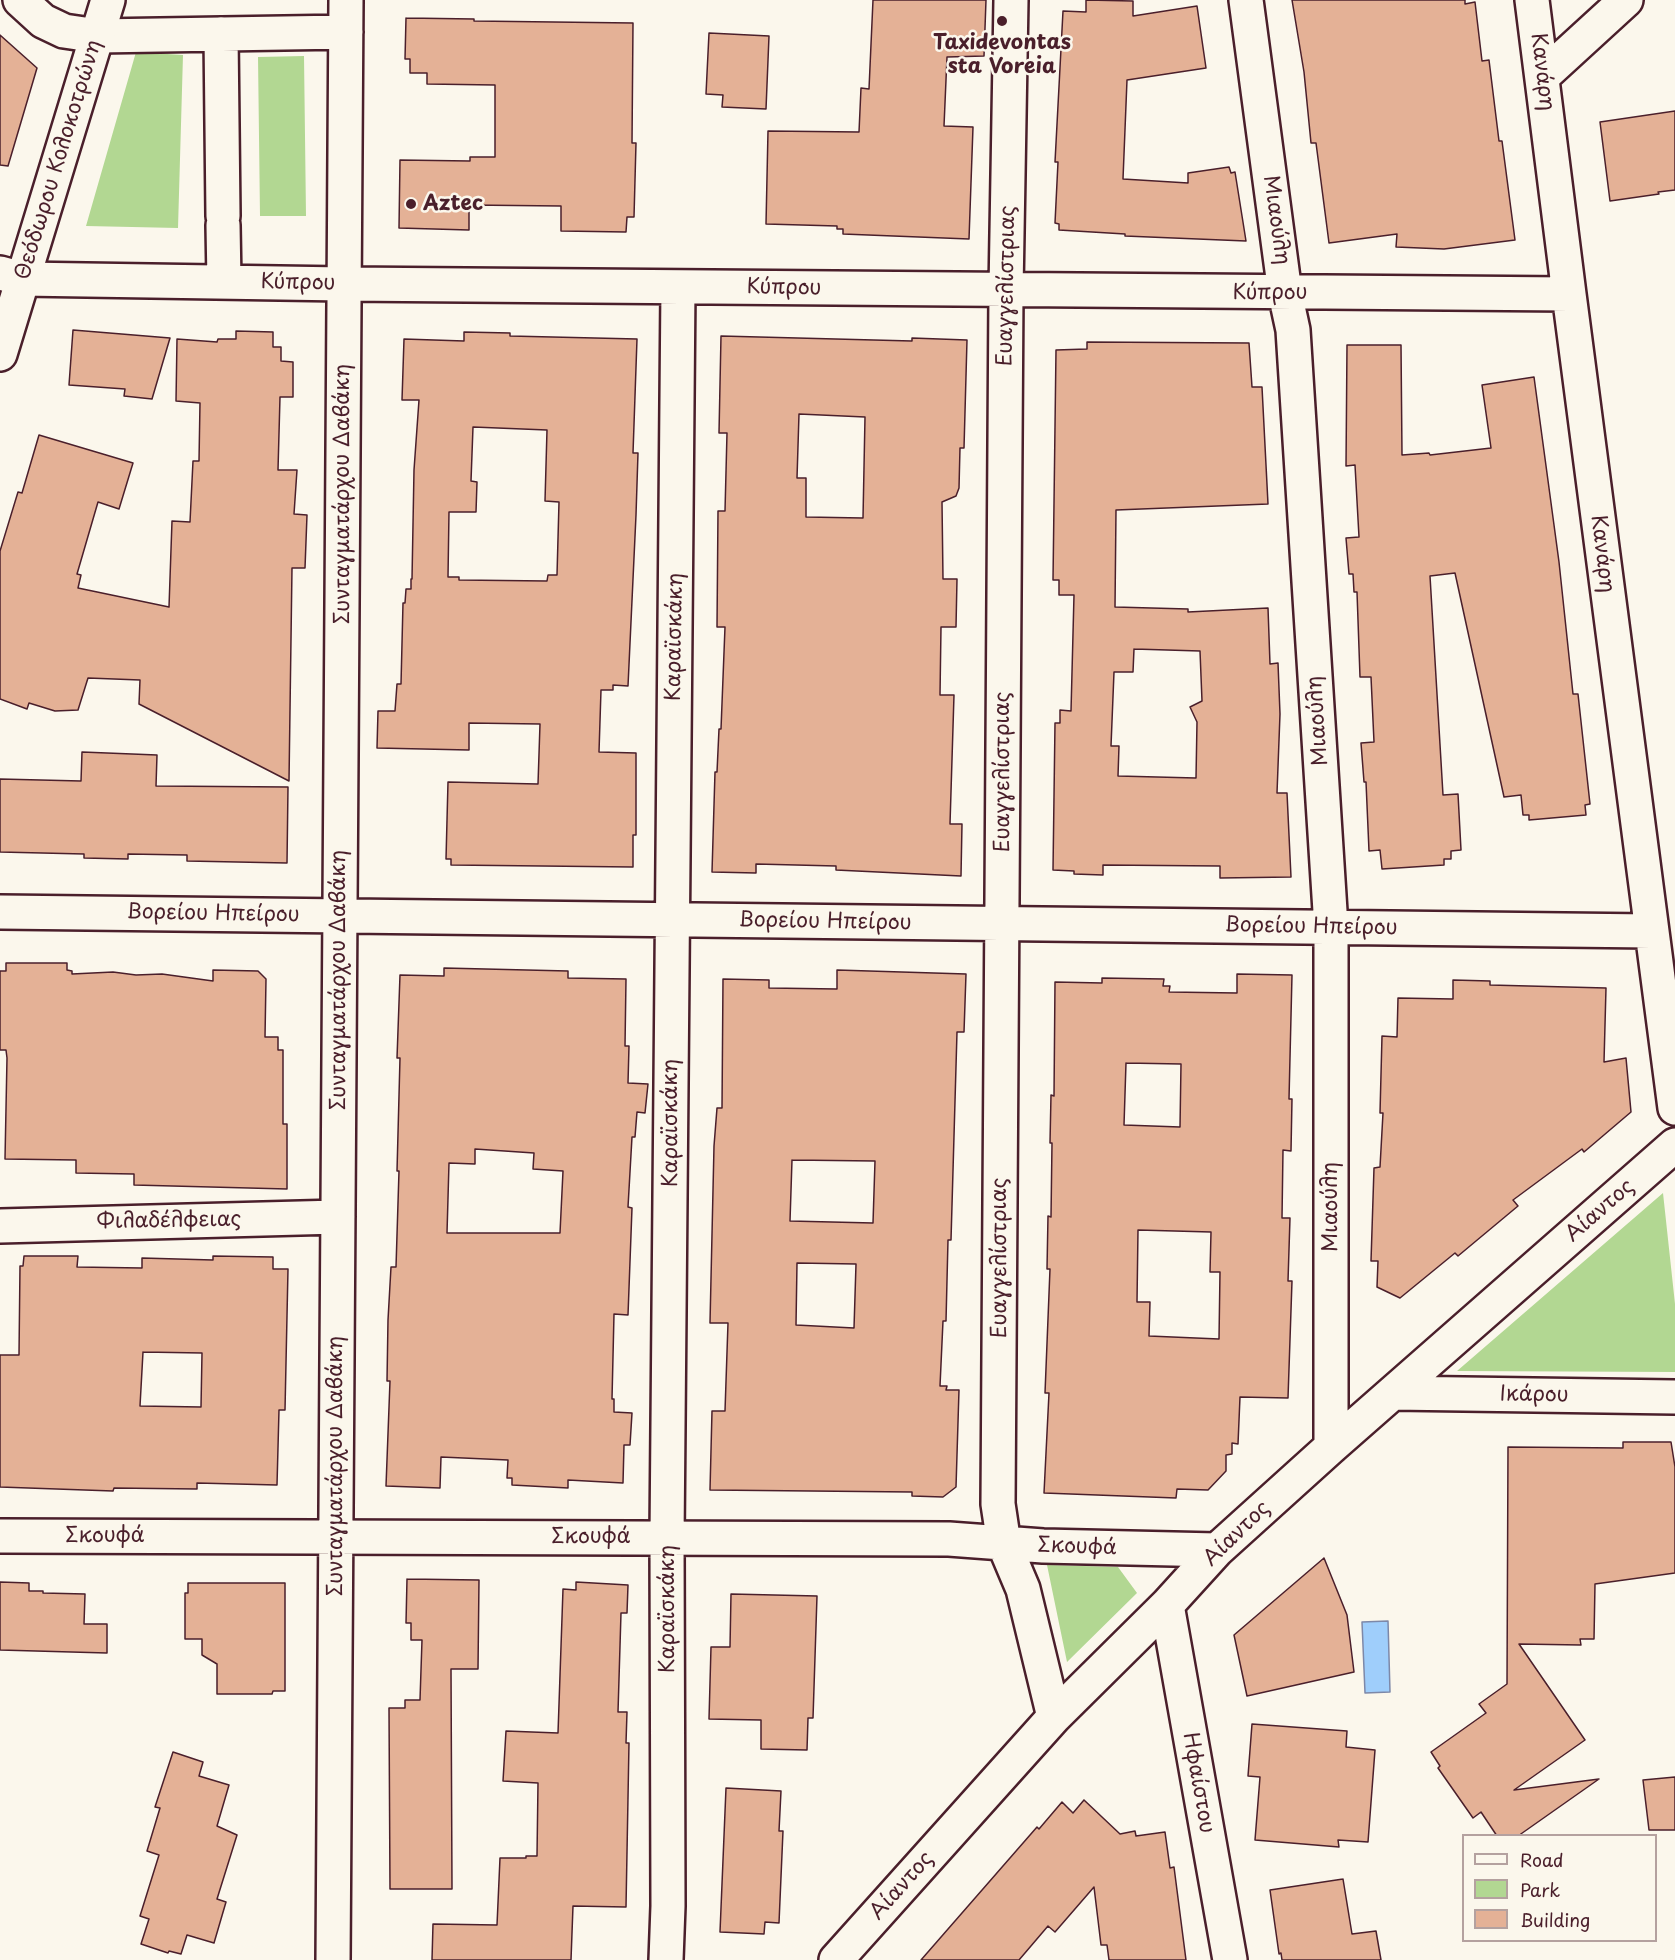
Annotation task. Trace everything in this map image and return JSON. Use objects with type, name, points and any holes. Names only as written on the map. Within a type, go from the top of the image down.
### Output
[{"type":"street","points":[[20,0],[43,21],[64,31],[98,36],[221,34],[346,16]]},
{"type":"street","name":"Θεόδωρου Κολοκοτρώνη","points":[[0,354],[11,276],[98,36],[108,0]]},
{"type":"street","name":"Ευαγγελίστριας","points":[[1011,0],[1006,291],[998,1504],[1004,1544],[1023,1589],[1054,1716]]},
{"type":"street","name":"Μιαούλη","points":[[1246,0],[1285,293],[1293,330],[1331,927],[1331,1447]]},
{"type":"street","name":"Κανάρη","points":[[1532,0],[1675,1108]]},
{"type":"street","points":[[1543,76],[1626,0]]},
{"type":"street","name":"Συνταγματάρχου Δαβάκη","points":[[333,1960],[346,16]]},
{"type":"street","points":[[221,34],[224,282]]},
{"type":"street","name":"Κύπρου","points":[[11,276],[344,284],[1569,294]]},
{"type":"street","name":"Καραϊσκάκη","points":[[666,1960],[668,1906],[667,1537],[678,287]]},
{"type":"street","name":"Βορείου Ηπείρου","points":[[0,912],[1651,931]]},
{"type":"street","name":"Αίαντος","points":[[836,1960],[1054,1716],[1167,1605],[1217,1550],[1675,1145]]},
{"type":"street","name":"Φιλαδέλφειας","points":[[0,1226],[338,1217]]},
{"type":"street","name":"Ικάρου","points":[[1393,1393],[1675,1397]]},
{"type":"street","name":"Σκουφά","points":[[0,1536],[950,1539],[1004,1544],[1217,1550]]},
{"type":"street","name":"Ηφαίστου","points":[[1167,1605],[1230,1960]]},
{"type":"green space","points":[[136,52],[183,55],[178,228],[86,226]]},
{"type":"green space","points":[[304,56],[306,216],[260,216],[258,57]]},
{"type":"green space","points":[[1663,1193],[1675,1304],[1675,1372],[1457,1371]]},
{"type":"green space","points":[[1047,1565],[1118,1567],[1137,1593],[1067,1662]]},
{"type":"water","points":[[1388,1621],[1390,1692],[1365,1693],[1362,1622]]},
{"type":"building","points":[[873,0],[986,0],[984,56],[947,57],[944,126],[973,127],[969,239],[843,234],[843,229],[837,229],[837,226],[766,224],[768,131],[859,132],[861,88],[869,89]]},
{"type":"building","points":[[1086,0],[1133,1],[1133,16],[1197,6],[1206,68],[1127,80],[1123,179],[1188,183],[1188,173],[1229,167],[1231,173],[1235,172],[1246,241],[1125,236],[1125,234],[1059,230],[1059,224],[1055,223],[1058,162],[1055,162],[1063,11],[1086,12]]},
{"type":"building","points":[[1292,0],[1465,0],[1465,4],[1475,2],[1482,61],[1489,60],[1515,240],[1444,249],[1396,247],[1397,234],[1329,243],[1316,143],[1311,143],[1304,72]]},
{"type":"building","points":[[406,18],[633,23],[632,143],[636,143],[634,217],[627,217],[626,232],[561,231],[561,206],[469,205],[469,230],[399,228],[400,160],[470,161],[470,157],[495,157],[495,85],[427,84],[427,73],[410,73],[410,59],[405,59]]},
{"type":"building","points":[[709,33],[769,36],[766,109],[722,107],[723,95],[706,94]]},
{"type":"building","points":[[0,35],[37,68],[8,166],[0,165]]},
{"type":"building","points":[[1675,111],[1675,190],[1610,201],[1600,122]]},
{"type":"building","points":[[73,330],[170,338],[152,399],[124,396],[125,389],[69,385]]},
{"type":"building","points":[[236,331],[273,332],[273,347],[281,347],[281,361],[293,362],[293,397],[280,397],[278,470],[297,470],[294,514],[307,515],[305,568],[292,568],[289,781],[139,704],[140,680],[88,678],[78,710],[55,711],[29,703],[27,709],[0,699],[0,551],[18,492],[22,493],[39,435],[133,463],[119,509],[98,502],[77,574],[81,575],[78,588],[169,607],[172,521],[190,522],[193,461],[199,461],[200,403],[176,401],[177,339],[217,342],[218,339],[236,339]]},
{"type":"building","points":[[464,332],[510,333],[510,336],[637,339],[633,453],[638,453],[628,686],[613,685],[613,690],[601,690],[599,752],[636,753],[636,835],[633,835],[633,867],[451,865],[451,859],[446,859],[448,782],[538,784],[540,724],[469,723],[469,750],[377,748],[378,711],[395,711],[397,684],[401,684],[403,603],[405,603],[406,589],[411,589],[412,579],[414,470],[419,400],[402,400],[404,339],[464,341]],"holes":[[[473,427],[547,430],[545,501],[559,502],[557,575],[548,575],[547,581],[459,580],[459,577],[448,577],[449,512],[476,512],[477,482],[471,481]]]},
{"type":"building","points":[[721,336],[912,341],[912,338],[967,340],[964,448],[960,448],[959,488],[956,496],[942,502],[943,579],[957,579],[956,627],[941,627],[940,695],[954,695],[950,824],[962,824],[961,876],[836,870],[836,866],[756,864],[756,873],[712,872],[715,772],[717,772],[719,729],[721,729],[725,627],[717,627],[718,511],[725,511],[727,433],[719,433]],"holes":[[[799,414],[865,417],[863,518],[806,517],[806,478],[797,478]]]},
{"type":"building","points":[[1087,342],[1249,343],[1252,387],[1262,387],[1268,504],[1116,510],[1115,607],[1188,609],[1188,612],[1268,608],[1270,664],[1278,663],[1280,714],[1277,793],[1287,793],[1291,877],[1220,878],[1220,866],[1103,865],[1103,875],[1074,874],[1074,871],[1053,870],[1055,723],[1060,723],[1060,710],[1071,711],[1074,595],[1059,595],[1059,580],[1053,580],[1056,350],[1087,349]],"holes":[[[1134,649],[1200,651],[1202,701],[1190,707],[1197,722],[1196,778],[1118,776],[1119,746],[1111,746],[1114,672],[1133,672]]]},
{"type":"building","points":[[1347,345],[1401,345],[1402,455],[1429,453],[1430,455],[1491,448],[1482,385],[1534,377],[1559,562],[1573,694],[1578,694],[1590,804],[1585,805],[1586,815],[1529,820],[1529,815],[1523,815],[1521,795],[1504,797],[1455,573],[1430,576],[1443,795],[1458,794],[1461,850],[1451,851],[1451,859],[1444,859],[1444,865],[1382,869],[1380,850],[1369,851],[1366,782],[1364,782],[1361,743],[1374,742],[1371,677],[1360,677],[1357,592],[1354,592],[1353,574],[1349,574],[1346,538],[1359,537],[1355,465],[1346,466]]},
{"type":"building","points":[[82,752],[157,755],[156,786],[288,787],[287,863],[187,861],[187,855],[128,854],[128,859],[84,858],[84,854],[0,852],[0,779],[81,781]]},
{"type":"building","points":[[6,963],[67,963],[67,970],[72,971],[72,974],[113,972],[136,975],[162,974],[213,981],[213,970],[258,971],[266,979],[265,1037],[278,1037],[278,1050],[283,1050],[283,1124],[287,1124],[287,1189],[134,1185],[134,1174],[76,1173],[76,1160],[5,1159],[7,1058],[6,1050],[0,1050],[0,971],[6,971]]},
{"type":"building","points":[[444,968],[568,971],[568,978],[626,979],[625,1046],[629,1046],[628,1083],[648,1084],[645,1113],[637,1112],[635,1137],[632,1137],[628,1207],[632,1208],[628,1315],[614,1314],[612,1399],[614,1399],[614,1412],[632,1413],[630,1445],[624,1445],[623,1483],[568,1480],[568,1488],[512,1485],[512,1478],[507,1478],[508,1460],[441,1457],[440,1488],[386,1486],[390,1381],[387,1381],[388,1320],[391,1267],[396,1267],[399,1171],[397,1171],[400,1058],[397,1058],[400,975],[444,976]],"holes":[[[475,1149],[534,1153],[533,1169],[563,1171],[560,1233],[447,1233],[449,1163],[475,1164]]]},
{"type":"building","points":[[837,970],[966,974],[964,1032],[957,1032],[951,1240],[948,1240],[946,1321],[943,1321],[940,1386],[947,1386],[946,1390],[959,1390],[956,1487],[943,1497],[912,1496],[912,1492],[710,1490],[712,1411],[725,1411],[728,1323],[710,1323],[714,1146],[717,1108],[722,1108],[723,979],[769,980],[769,988],[837,989]],"holes":[[[792,1160],[875,1161],[873,1223],[790,1221]],[[797,1263],[856,1264],[854,1328],[796,1325]]]},
{"type":"building","points":[[1237,974],[1292,975],[1289,1099],[1292,1099],[1291,1151],[1283,1150],[1282,1218],[1290,1218],[1288,1281],[1292,1281],[1288,1398],[1240,1397],[1238,1444],[1232,1443],[1232,1454],[1226,1455],[1226,1471],[1208,1490],[1177,1489],[1176,1498],[1044,1493],[1049,1393],[1045,1393],[1050,1269],[1047,1269],[1048,1216],[1051,1217],[1052,1143],[1050,1143],[1051,1095],[1054,1096],[1055,982],[1102,983],[1102,978],[1164,979],[1163,986],[1170,986],[1169,992],[1237,993]],"holes":[[[1126,1063],[1181,1064],[1180,1127],[1124,1125]],[[1138,1230],[1211,1232],[1210,1272],[1220,1272],[1219,1339],[1149,1336],[1150,1302],[1137,1302]]]},
{"type":"building","points":[[1453,980],[1490,981],[1490,985],[1606,988],[1604,1062],[1626,1058],[1631,1112],[1584,1152],[1582,1149],[1513,1200],[1518,1206],[1458,1256],[1455,1253],[1400,1298],[1377,1287],[1378,1261],[1371,1261],[1374,1168],[1380,1167],[1383,1113],[1380,1113],[1382,1036],[1397,1037],[1398,998],[1453,999]]},
{"type":"building","points":[[24,1256],[78,1256],[77,1267],[142,1268],[142,1258],[213,1260],[213,1256],[273,1257],[273,1269],[288,1269],[285,1410],[279,1410],[277,1485],[197,1483],[197,1489],[114,1488],[113,1491],[0,1487],[0,1355],[19,1355],[20,1266],[23,1266]],"holes":[[[143,1352],[202,1353],[201,1407],[140,1406]]]},
{"type":"building","points":[[1623,1442],[1671,1442],[1675,1467],[1675,1573],[1595,1584],[1594,1639],[1580,1639],[1581,1645],[1519,1644],[1585,1740],[1514,1790],[1599,1779],[1521,1834],[1496,1834],[1481,1812],[1473,1818],[1438,1768],[1440,1766],[1431,1752],[1486,1713],[1479,1704],[1507,1684],[1508,1447],[1623,1448]]},
{"type":"building","points":[[1324,1558],[1347,1615],[1354,1672],[1247,1696],[1234,1635]]},
{"type":"building","points":[[407,1579],[479,1580],[478,1669],[451,1669],[452,1889],[390,1889],[389,1708],[405,1708],[405,1700],[420,1700],[422,1640],[411,1640],[411,1623],[406,1623]]},
{"type":"building","points":[[0,1582],[29,1583],[29,1591],[43,1591],[43,1593],[85,1594],[84,1624],[107,1624],[107,1653],[0,1650]]},
{"type":"building","points":[[576,1582],[628,1585],[627,1613],[621,1613],[618,1712],[627,1712],[626,1743],[629,1743],[626,1907],[573,1906],[571,1960],[432,1960],[433,1924],[497,1925],[500,1858],[537,1856],[538,1783],[503,1781],[506,1731],[558,1733],[563,1589],[576,1590]]},
{"type":"building","points":[[188,1583],[285,1583],[285,1691],[273,1691],[272,1694],[217,1694],[217,1664],[202,1655],[202,1639],[185,1639],[185,1593],[188,1593]]},
{"type":"building","points":[[731,1594],[817,1596],[813,1718],[808,1718],[807,1750],[761,1749],[761,1720],[709,1719],[711,1647],[730,1647]]},
{"type":"building","points":[[1252,1724],[1347,1731],[1346,1747],[1375,1750],[1368,1842],[1338,1840],[1339,1847],[1255,1840],[1260,1777],[1248,1776]]},
{"type":"building","points":[[173,1752],[203,1762],[199,1776],[229,1785],[217,1826],[237,1835],[217,1899],[226,1902],[214,1943],[187,1935],[181,1954],[169,1951],[168,1953],[141,1944],[149,1919],[140,1916],[159,1855],[147,1851],[160,1808],[155,1807]]},
{"type":"building","points":[[1675,1777],[1675,1830],[1649,1830],[1643,1780]]},
{"type":"building","points":[[726,1788],[781,1791],[779,1831],[783,1831],[779,1923],[765,1922],[764,1934],[720,1932]]},
{"type":"building","points":[[1084,1800],[1120,1834],[1135,1831],[1136,1836],[1165,1832],[1170,1868],[1174,1867],[1186,1960],[1109,1960],[1107,1945],[1101,1945],[1094,1887],[1055,1932],[1048,1926],[1019,1960],[921,1960],[1037,1827],[1039,1829],[1062,1802],[1073,1813]]},
{"type":"building","points":[[1343,1879],[1352,1934],[1376,1931],[1381,1960],[1282,1960],[1281,1953],[1279,1954],[1270,1890]]},
{"type":"place","name":"Taxidevontas sta Voreia","points":[[1002,21]]},
{"type":"place","name":"Aztec","points":[[411,204]]}]
